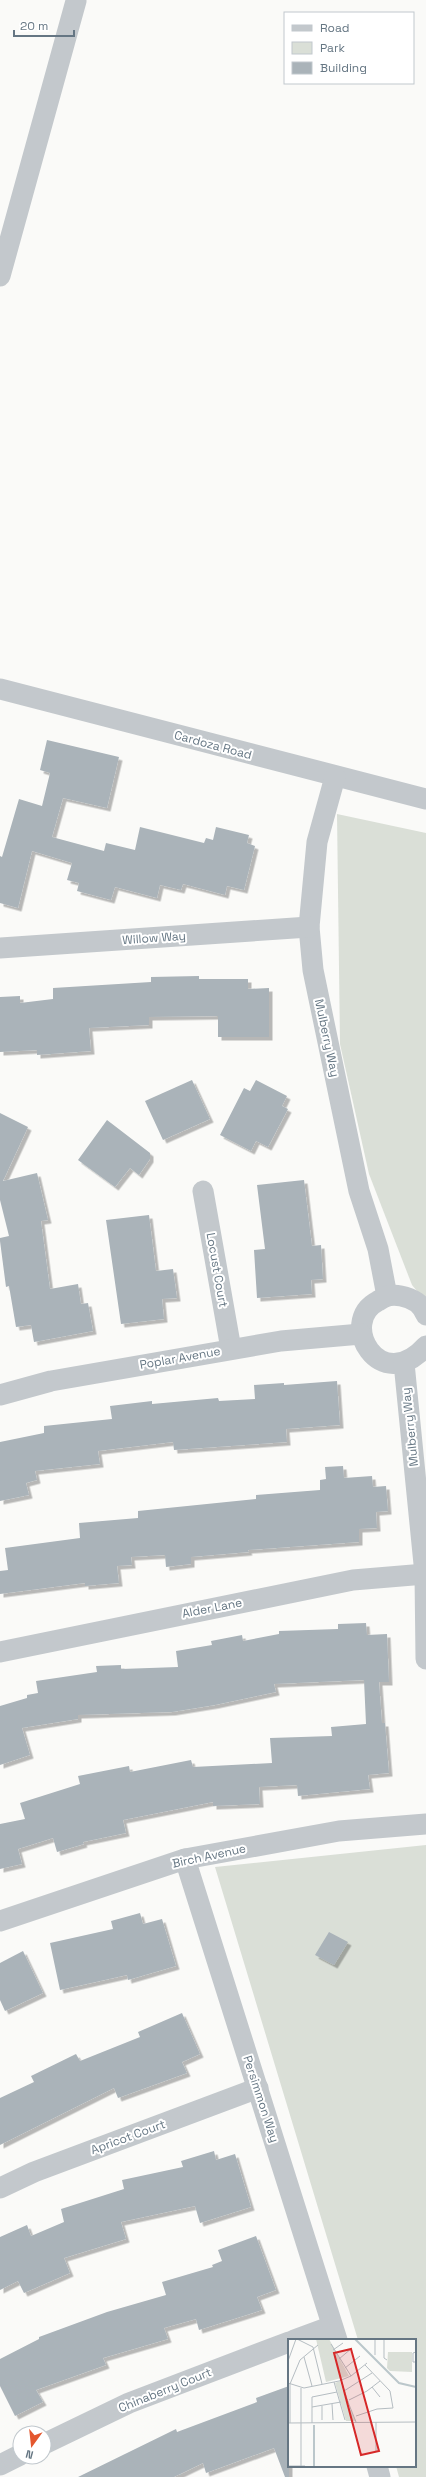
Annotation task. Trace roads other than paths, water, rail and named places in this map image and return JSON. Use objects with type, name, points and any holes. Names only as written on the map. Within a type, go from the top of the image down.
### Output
[{"type":"street","points":[[0,276],[76,1]]},
{"type":"street","name":"Cardoza Road","points":[[0,689],[335,777],[426,799]]},
{"type":"street","name":"Mulberry Way","points":[[335,777],[317,842],[309,927],[313,970],[359,1191],[378,1248],[387,1296]]},
{"type":"street","name":"Willow Way","points":[[0,948],[309,927]]},
{"type":"street","name":"Locust Court","points":[[203,1191],[231,1349]]},
{"type":"street","points":[[426,1315],[424,1309],[411,1298],[387,1296],[373,1303],[362,1319],[361,1334],[364,1345],[381,1360],[393,1364],[404,1363],[416,1358],[426,1346]]},
{"type":"street","name":"Poplar Avenue","points":[[0,1395],[51,1381],[281,1340],[361,1334]]},
{"type":"street","name":"Mulberry Way","points":[[404,1363],[424,1574],[426,1659]]},
{"type":"street","name":"Alder Lane","points":[[0,1652],[353,1580],[424,1574]]},
{"type":"street","name":"Birch Avenue","points":[[0,1920],[185,1859],[339,1831],[426,1824]]},
{"type":"street","name":"Persimmon Way","points":[[185,1859],[335,2333]]},
{"type":"street","name":"Apricot Court","points":[[0,2188],[34,2172],[258,2088]]},
{"type":"street","points":[[300,2339],[335,2333]]},
{"type":"street","name":"Chinaberry Court","points":[[52,2440],[129,2403],[288,2342]]},
{"type":"street","points":[[0,2465],[12,2459]]},
{"type":"street","points":[[377,2467],[380,2477]]}]
